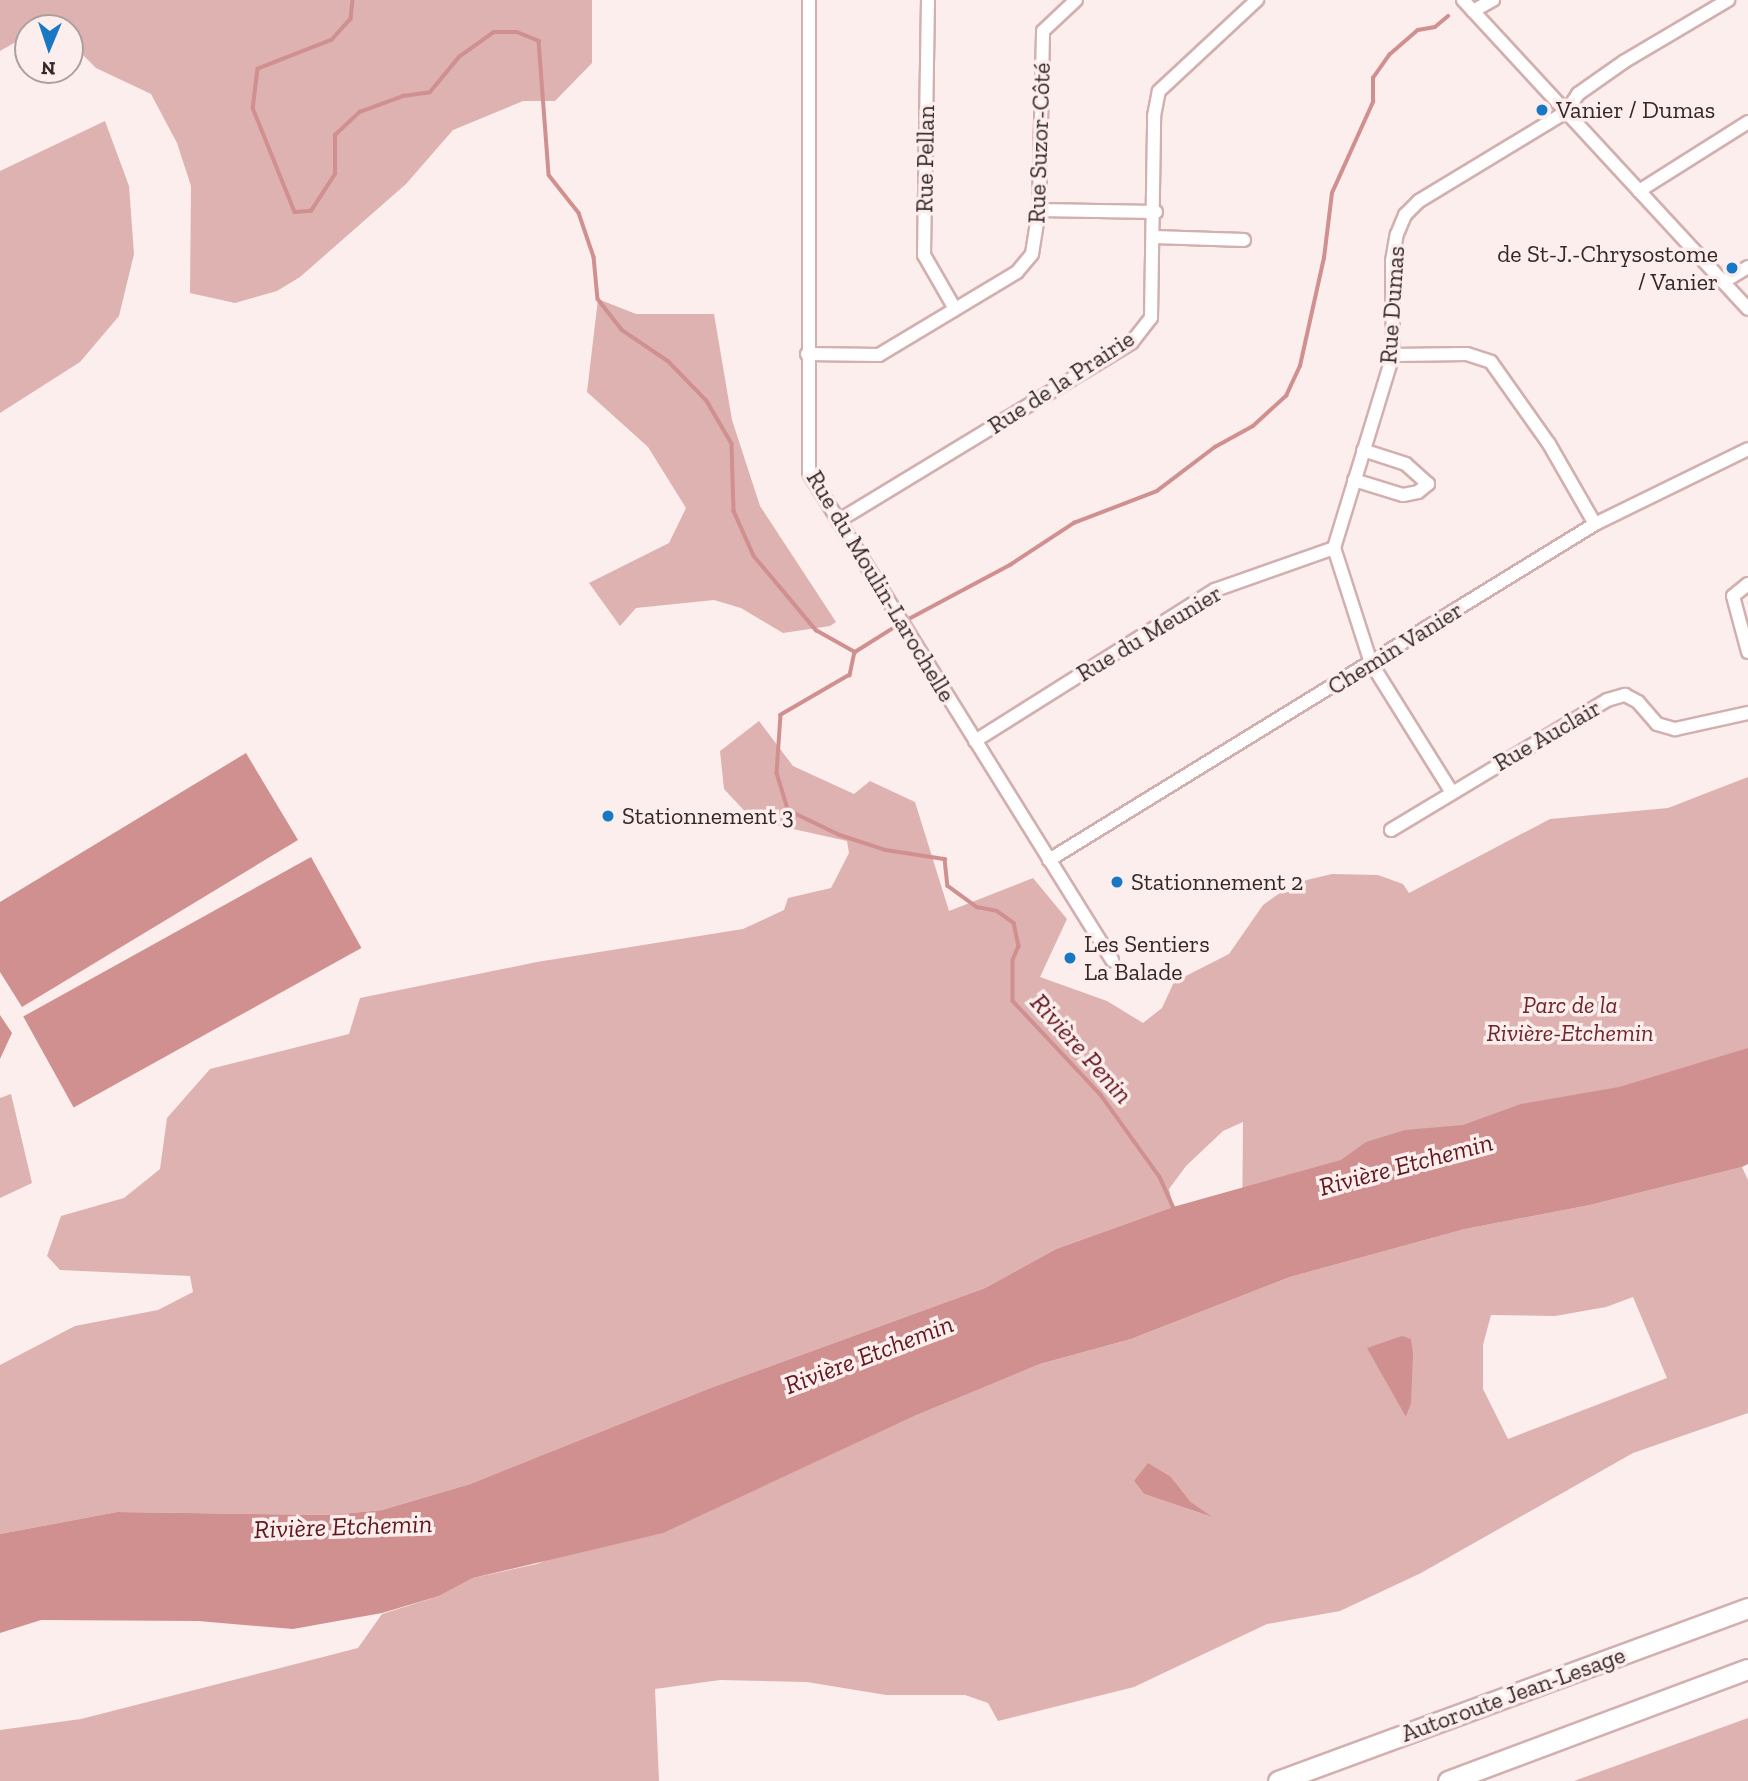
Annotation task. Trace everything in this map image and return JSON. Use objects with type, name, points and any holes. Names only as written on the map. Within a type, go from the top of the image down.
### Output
[{"type":"highway","name":"Autoroute Jean-Lesage","points":[[1278,1781],[1748,1608]]},
{"type":"highway","points":[[1448,1781],[1748,1669]]},
{"type":"street","name":"Rue du Moulin-Larochelle","points":[[809,0],[806,461],[809,473],[1112,960]]},
{"type":"street","name":"Rue Pellan","points":[[928,0],[924,255],[955,309]]},
{"type":"street","name":"Rue Suzor-Côté","points":[[807,354],[879,355],[1017,272],[1032,254],[1039,210],[1043,31],[1076,0]]},
{"type":"street","name":"Rue de la Prairie","points":[[838,521],[1132,342],[1151,318],[1156,212],[1154,116],[1158,91],[1257,0]]},
{"type":"street","points":[[1463,0],[1748,309]]},
{"type":"street","points":[[1474,12],[1493,0]]},
{"type":"street","name":"Rue Dumas","points":[[1334,548],[1393,355],[1392,261],[1405,215],[1419,201],[1566,112],[1578,94],[1625,61],[1728,0]]},
{"type":"street","points":[[1639,191],[1748,122]]},
{"type":"street","points":[[1039,210],[1156,212]]},
{"type":"street","points":[[1154,237],[1244,240]]},
{"type":"street","points":[[1723,282],[1748,267]]},
{"type":"street","points":[[1393,355],[1467,354],[1491,362],[1549,444],[1595,524]]},
{"type":"street","name":"Chemin Vanier","points":[[1049,860],[1595,524],[1748,449]]},
{"type":"street","points":[[1354,480],[1403,495],[1418,492],[1428,484],[1406,464],[1363,450]]},
{"type":"street","points":[[1334,548],[1371,663],[1451,791]]},
{"type":"street","name":"Rue du Meunier","points":[[975,741],[1214,590],[1334,548]]},
{"type":"street","points":[[1748,584],[1734,596],[1748,652]]},
{"type":"street","name":"Rue Auclair","points":[[1391,830],[1451,791],[1607,700],[1625,695],[1638,702],[1657,724],[1675,729],[1748,713]]},
{"type":"green space","points":[[0,0],[592,0],[592,63],[555,101],[523,101],[453,130],[406,184],[300,277],[277,291],[235,303],[190,293],[191,186],[177,143],[151,94],[96,68],[84,56],[84,14],[14,14],[14,43],[0,51]]},
{"type":"green space","points":[[105,121],[129,186],[134,254],[119,316],[80,362],[0,413],[0,171]]},
{"type":"green space","points":[[598,299],[636,314],[714,314],[732,420],[760,506],[836,622],[830,626],[783,633],[741,608],[714,600],[636,608],[620,626],[589,583],[669,543],[686,508],[648,447],[587,392]]},
{"type":"green space","name":"Parc de la Rivière-Etchemin","points":[[759,721],[793,766],[854,794],[870,781],[915,802],[949,911],[1033,878],[1067,919],[1040,977],[1107,1001],[1143,1023],[1162,1008],[1174,982],[1229,954],[1263,905],[1294,883],[1332,874],[1378,875],[1403,884],[1409,893],[1550,819],[1668,808],[1748,777],[1748,1106],[1242,1237],[1243,1122],[1223,1131],[1186,1166],[1169,1189],[1173,1207],[1056,1249],[985,1288],[713,1387],[470,1484],[382,1510],[331,1515],[117,1512],[0,1534],[0,1365],[75,1326],[158,1310],[193,1292],[190,1276],[60,1270],[47,1256],[61,1216],[124,1198],[160,1169],[167,1118],[210,1069],[349,1034],[360,998],[537,962],[743,929],[784,910],[788,898],[831,888],[849,853],[847,841],[753,820],[724,789],[720,751]]},
{"type":"green space","points":[[11,1094],[32,1183],[0,1198],[0,1098]]},
{"type":"green space","points":[[1742,1167],[1748,1180],[1748,1413],[1633,1453],[1421,1573],[1340,1611],[1267,1624],[1134,1687],[998,1721],[988,1703],[965,1695],[886,1695],[807,1682],[720,1680],[655,1689],[659,1781],[0,1781],[0,1730],[81,1719],[358,1648],[382,1614],[439,1596],[473,1578],[537,1564],[1040,1364],[1131,1339],[1290,1277],[1465,1229],[1590,1205]],"holes":[[[1633,1297],[1667,1378],[1508,1439],[1483,1389],[1483,1345],[1491,1315],[1555,1316],[1606,1307]],[[1410,1339],[1411,1404],[1406,1417]],[[1171,1477],[1191,1502],[1209,1516],[1144,1494],[1134,1481]]]},
{"type":"green space","points":[[1748,1718],[1748,1781],[1574,1781]]},
{"type":"water","points":[[246,753],[298,840],[22,1007],[0,972],[0,902]]},
{"type":"water","points":[[311,857],[361,948],[74,1107],[23,1017]]},
{"type":"water","points":[[0,1015],[12,1033],[0,1059]]},
{"type":"water","name":"Rivière Etchemin","points":[[1748,1048],[1748,1164],[1742,1167],[1590,1205],[1465,1229],[1290,1277],[1131,1339],[1040,1364],[916,1415],[663,1533],[473,1578],[439,1596],[382,1613],[293,1629],[198,1621],[41,1620],[0,1633],[0,1534],[117,1512],[331,1515],[382,1510],[470,1484],[713,1387],[985,1288],[1056,1249],[1173,1207],[1341,1160],[1366,1142],[1405,1130],[1463,1125],[1521,1104],[1619,1087]]},
{"type":"water","points":[[1402,1336],[1411,1339],[1413,1354],[1411,1404],[1406,1417],[1367,1348]]},
{"type":"water","points":[[1148,1463],[1171,1477],[1191,1502],[1212,1517],[1144,1494],[1134,1481]]},
{"type":"waterway","name":"Rivière Penin","points":[[353,0],[351,19],[332,40],[258,69],[253,108],[295,212],[311,211],[335,174],[335,135],[360,112],[403,96],[430,92],[459,57],[494,32],[517,32],[539,41],[549,175],[579,213],[594,257],[598,299],[622,330],[668,361],[707,401],[732,444],[734,511],[754,556],[816,630],[855,652],[850,675],[781,715],[777,773],[788,810],[840,835],[886,850],[945,859],[948,886],[977,907],[997,911],[1014,923],[1019,946],[1013,960],[1013,1001],[1101,1095],[1160,1177],[1174,1208]]},
{"type":"waterway","points":[[905,621],[1010,565],[1074,523],[1157,491],[1215,447],[1253,426],[1286,396],[1300,366],[1324,258],[1332,193],[1373,102],[1373,78],[1389,55],[1418,30],[1435,27],[1448,16]]},
{"type":"waterway","points":[[855,652],[898,625]]},
{"type":"place","name":"Vanier / Dumas","points":[[1542,110]]},
{"type":"place","name":"de St-J.-Chrysostome / Vanier","points":[[1732,268]]},
{"type":"place","name":"Stationnement 3","points":[[608,816]]},
{"type":"place","name":"Stationnement 2","points":[[1117,882]]},
{"type":"place","name":"Les Sentiers La Balade","points":[[1070,958]]}]
